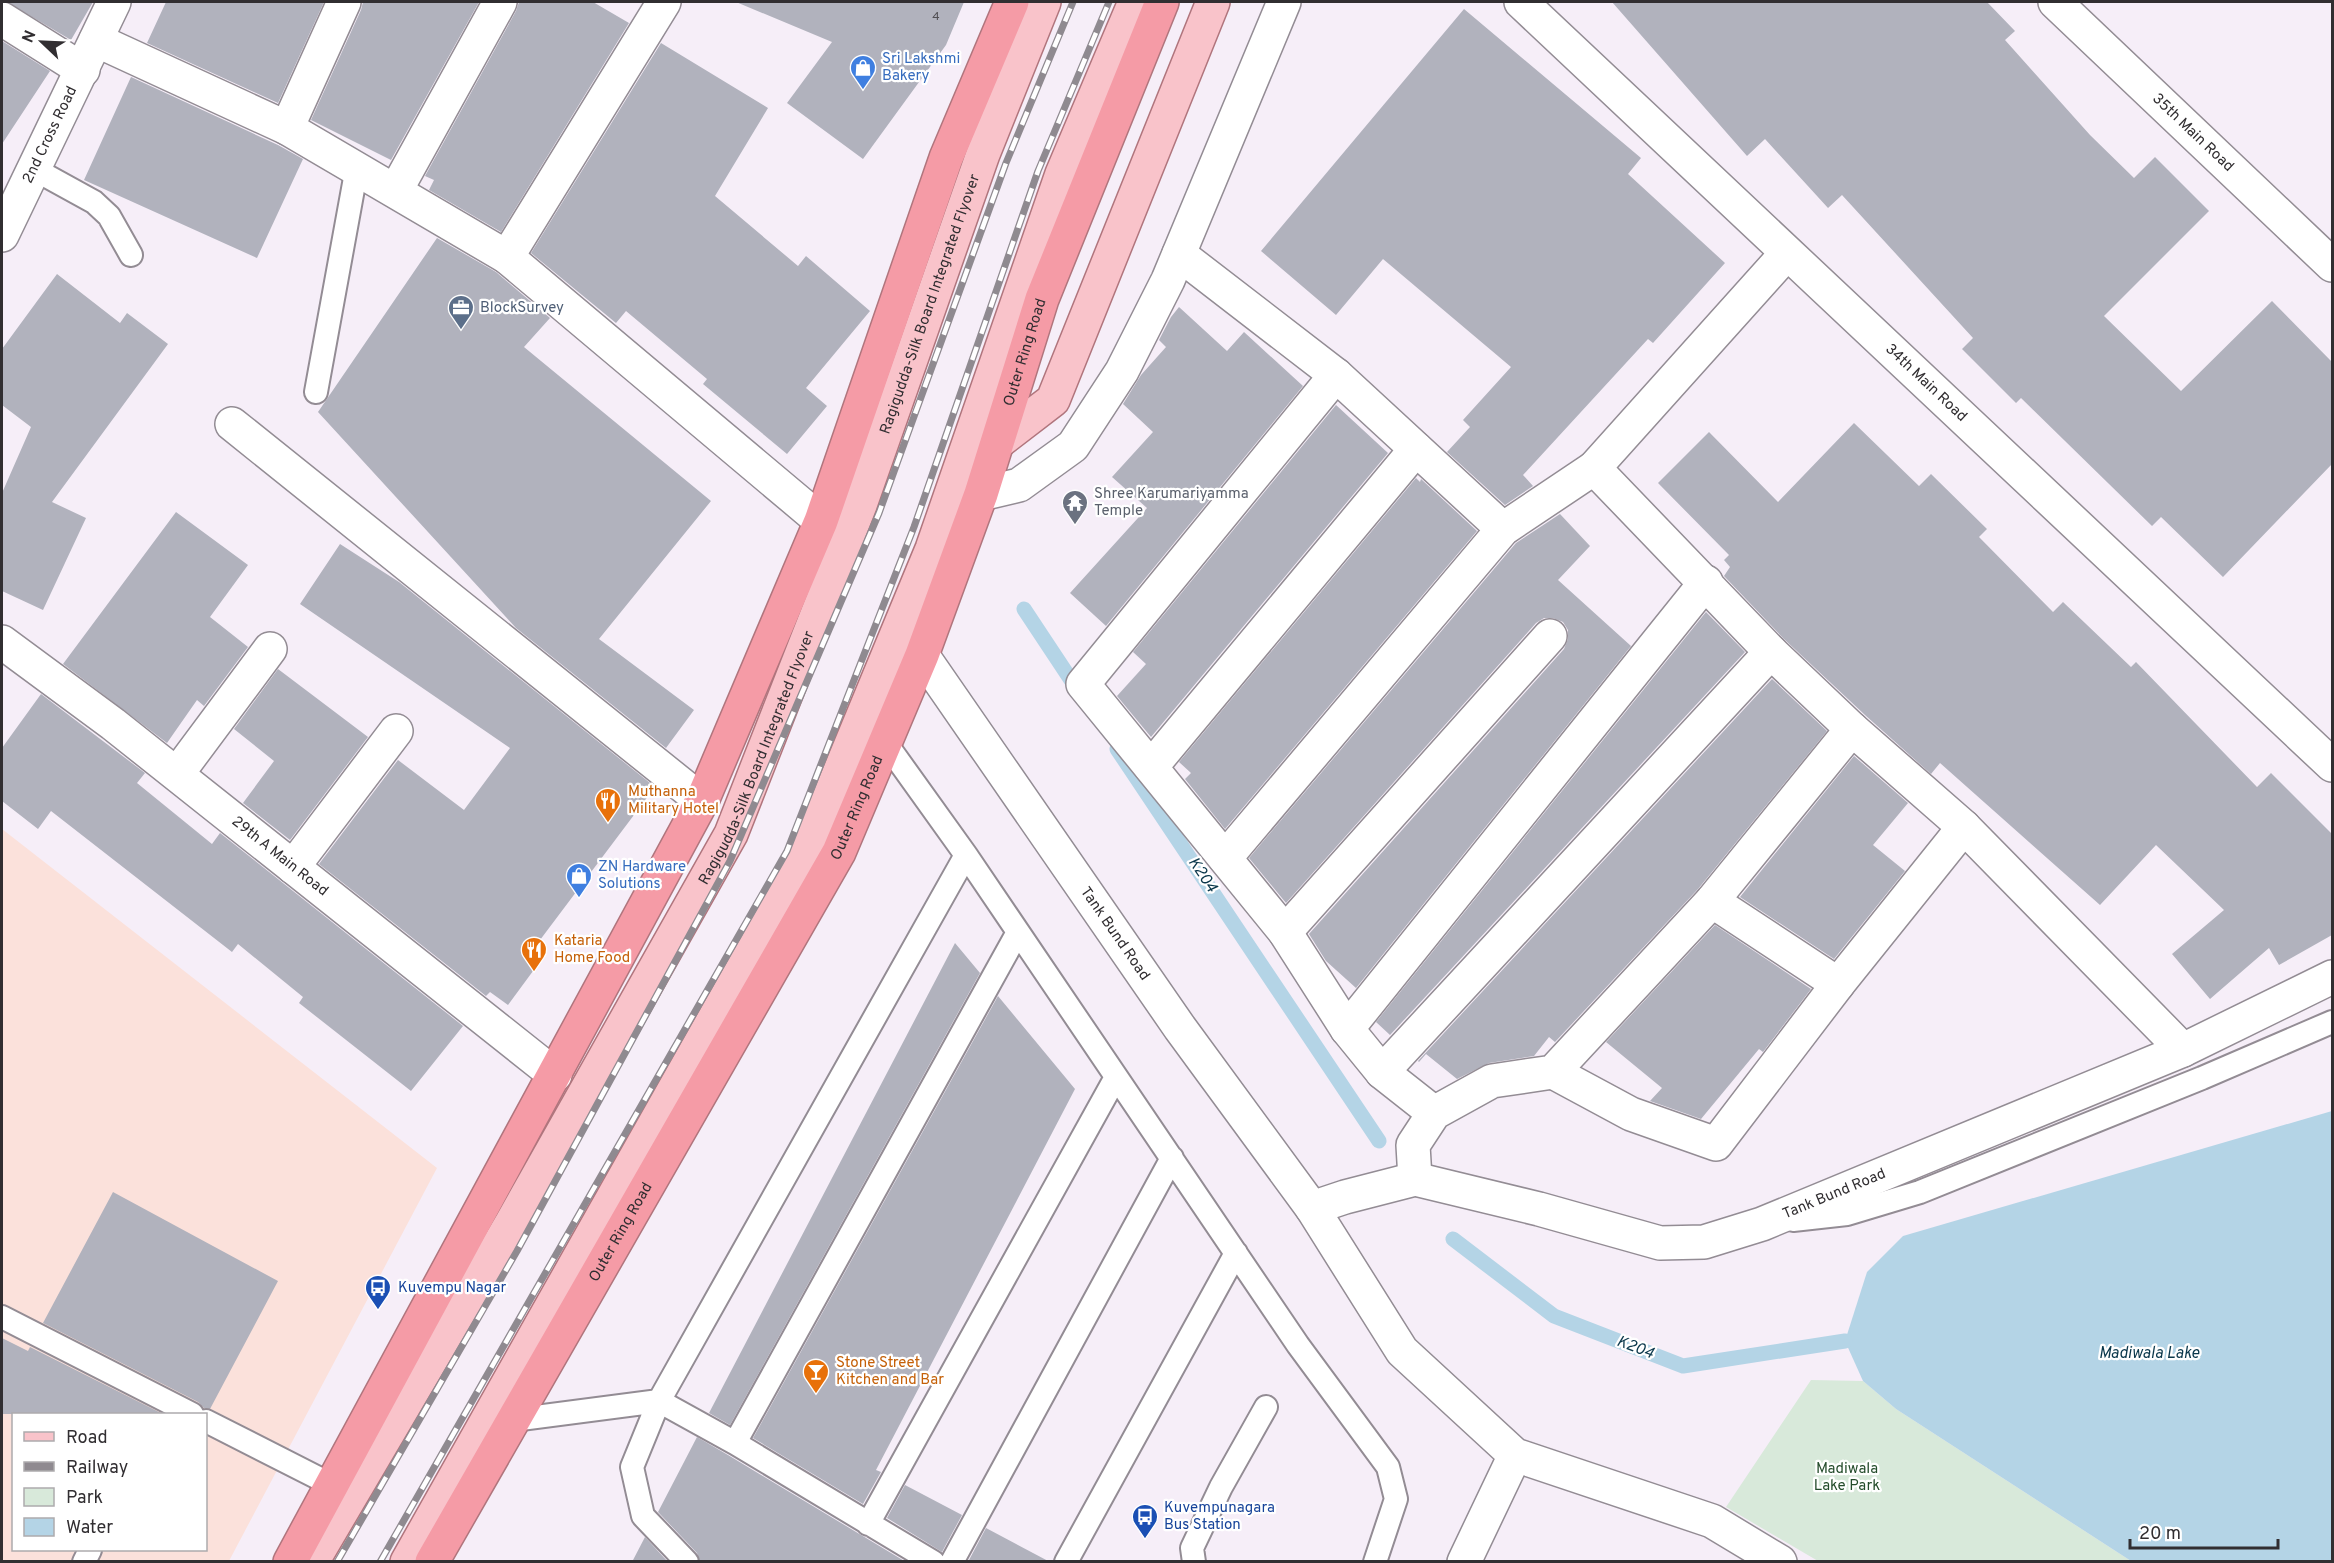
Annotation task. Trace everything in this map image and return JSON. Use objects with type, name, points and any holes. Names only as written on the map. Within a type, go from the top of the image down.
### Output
[{"type":"highway","points":[[290,1562],[702,801],[821,521],[946,158],[1012,2]]},
{"type":"highway","name":"Outer Ring Road","points":[[432,1562],[839,852],[922,655],[981,494],[1042,299],[1162,2]]},
{"type":"main road","name":"Ragigudda-Silk Board Integrated Flyover","points":[[312,1562],[512,1222],[730,834],[860,505],[983,154],[1044,2]]},
{"type":"main road","points":[[407,1562],[801,865],[932,549],[1062,174],[1135,2]]},
{"type":"main road","points":[[997,444],[1053,400],[1214,2]]},
{"type":"street","name":"2nd Cross Road","points":[[2,235],[114,2]]},
{"type":"street","points":[[287,128],[344,2]]},
{"type":"street","points":[[396,190],[500,2]]},
{"type":"street","points":[[507,256],[664,2]]},
{"type":"street","points":[[981,494],[1019,485],[1073,446],[1122,371],[1179,254],[1284,2]]},
{"type":"street","name":"34th Main Road","points":[[1521,2],[2332,765]]},
{"type":"street","name":"35th Main Road","points":[[2055,2],[2332,265]]},
{"type":"street","points":[[2,19],[83,70]]},
{"type":"street","points":[[96,40],[287,128],[507,256],[821,521]]},
{"type":"street","points":[[1224,858],[1503,529],[1594,468],[1787,253]]},
{"type":"street","points":[[1179,254],[1336,375],[1503,529]]},
{"type":"street","points":[[1336,375],[1083,684],[1285,932],[1347,1029],[1382,1072],[1434,1113]]},
{"type":"street","points":[[232,424],[702,801]]},
{"type":"street","points":[[1151,767],[1416,449]]},
{"type":"street","points":[[1594,468],[1771,652],[1852,729],[1964,827],[2182,1050]]},
{"type":"street","points":[[1347,1029],[1706,582]]},
{"type":"street","points":[[1285,932],[1550,636]]},
{"type":"street","name":"29th A Main Road","points":[[2,642],[177,774],[555,1075]]},
{"type":"street","points":[[177,774],[270,649]]},
{"type":"street","points":[[1382,1072],[1771,652]]},
{"type":"street","name":"Tank Bund Road","points":[[922,655],[1180,1028],[1312,1208],[1402,1351],[1515,1455],[1712,1521],[1780,1562]]},
{"type":"street","points":[[1553,1072],[1712,901],[1852,729]]},
{"type":"street","points":[[293,867],[396,731]]},
{"type":"street","points":[[1415,1179],[1413,1144],[1434,1113],[1492,1081],[1553,1072],[1630,1114],[1716,1144],[1838,984],[1964,827]]},
{"type":"street","points":[[1712,901],[1838,984]]},
{"type":"street","name":"Tank Bund Road","points":[[1312,1208],[1415,1179],[1539,1209],[1660,1243],[1704,1242],[1761,1224],[2182,1050],[2332,977]]},
{"type":"street","points":[[1464,1562],[1515,1455]]},
{"type":"lane","points":[[316,392],[357,167]]},
{"type":"lane","points":[[34,169],[94,202],[110,216],[131,255]]},
{"type":"lane","points":[[885,742],[966,855],[1298,1345],[1388,1467],[1396,1499],[1375,1562]]},
{"type":"lane","points":[[687,1562],[643,1516],[632,1467],[660,1401],[966,855]]},
{"type":"lane","points":[[735,1443],[1018,932]]},
{"type":"lane","points":[[1761,1224],[1847,1214],[1920,1191],[2202,1078],[2332,1022]]},
{"type":"lane","points":[[868,1524],[1116,1077]]},
{"type":"lane","points":[[952,1562],[1172,1158]]},
{"type":"lane","points":[[1066,1562],[1236,1253]]},
{"type":"lane","points":[[2,1317],[158,1407],[187,1413]]},
{"type":"lane","points":[[513,1420],[660,1401],[735,1443],[933,1562]]},
{"type":"lane","points":[[1194,1562],[1192,1548],[1221,1487],[1266,1407]]},
{"type":"lane","points":[[207,1422],[332,1485]]},
{"type":"shaded area","points":[[2,829],[437,1168],[229,1561],[2,1561]]},
{"type":"green space","name":"Madiwala Lake Park","points":[[1811,1380],[1863,1381],[1896,1409],[2131,1561],[1818,1561],[1726,1507]]},
{"type":"water","name":"Madiwala Lake","points":[[2332,1111],[2332,1561],[2131,1561],[1896,1409],[1863,1381],[1845,1341],[1867,1272],[1903,1236]]},
{"type":"building","points":[[7,2],[93,2],[71,40]]},
{"type":"building","points":[[166,2],[324,2],[278,103],[147,43]]},
{"type":"building","points":[[363,2],[479,2],[391,160],[311,120]]},
{"type":"building","points":[[519,2],[593,2],[629,23],[501,232],[429,190],[434,180],[425,176]]},
{"type":"building","points":[[736,2],[964,2],[946,45],[863,159],[787,103],[832,42]]},
{"type":"building","points":[[1612,2],[1987,2],[2015,31],[2005,40],[2090,135],[2134,178],[2155,157],[2209,211],[2104,316],[2181,391],[2272,301],[2332,362],[2332,464],[2223,577],[2161,517],[2152,526],[2021,398],[2016,403],[1962,349],[1973,338],[1842,195],[1828,208],[1765,139],[1747,156]]},
{"type":"building","points":[[1464,9],[1641,158],[1628,174],[1725,263],[1653,343],[1648,339],[1523,475],[1533,486],[1505,505],[1447,452],[1470,427],[1463,420],[1511,367],[1383,259],[1336,315],[1261,251]]},
{"type":"building","points":[[2,41],[50,71],[2,144]]},
{"type":"building","points":[[661,43],[768,108],[715,196],[798,266],[806,256],[870,311],[806,388],[827,406],[787,454],[703,384],[707,379],[626,311],[616,323],[531,253]]},
{"type":"building","points":[[131,77],[278,145],[303,159],[257,258],[84,180]]},
{"type":"building","points":[[437,238],[496,272],[550,318],[524,347],[711,501],[599,639],[694,710],[666,748],[516,628],[318,412]]},
{"type":"building","points":[[57,274],[120,323],[127,313],[168,344],[52,502],[86,518],[43,610],[2,591],[2,493],[31,427],[2,405],[2,349]]},
{"type":"building","points":[[1179,307],[1227,351],[1244,332],[1303,386],[1106,626],[1070,593],[1147,508],[1112,477],[1153,432],[1123,404],[1141,375],[1166,347],[1159,340]]},
{"type":"building","points":[[1336,405],[1388,453],[1151,737],[1117,696],[1146,664],[1133,652]]},
{"type":"building","points":[[1854,423],[1919,486],[1931,474],[1987,529],[1979,537],[2053,612],[2063,602],[2131,667],[2136,662],[2257,787],[2271,773],[2332,834],[2332,935],[2279,965],[2269,948],[2210,999],[2172,954],[2224,910],[2156,845],[2100,905],[1940,763],[1931,774],[1784,639],[1724,576],[1730,567],[1724,560],[1729,555],[1658,483],[1709,432],[1778,502]]},
{"type":"building","points":[[1416,478],[1420,482],[1421,479],[1477,531],[1225,829],[1185,779],[1191,773],[1179,762]]},
{"type":"building","points":[[176,512],[248,565],[210,617],[248,647],[204,706],[197,700],[167,743],[63,664]]},
{"type":"building","points":[[1560,514],[1590,546],[1558,580],[1631,646],[1356,988],[1326,961],[1309,934],[1564,649],[1568,639],[1568,630],[1563,622],[1553,618],[1544,618],[1536,623],[1286,903],[1249,858],[1516,543]]},
{"type":"building","points":[[340,544],[399,582],[655,787],[537,944],[547,952],[508,1005],[490,992],[486,996],[319,864],[398,760],[464,810],[510,748],[300,604]]},
{"type":"building","points":[[1706,612],[1745,652],[1390,1035],[1376,1022]]},
{"type":"building","points":[[278,669],[368,737],[290,840],[243,803],[274,761],[234,729]]},
{"type":"building","points":[[1772,679],[1827,731],[1698,889],[1555,1042],[1549,1037],[1534,1056],[1489,1063],[1457,1079],[1426,1054],[1419,1062],[1418,1061]]},
{"type":"building","points":[[41,694],[145,773],[137,783],[212,844],[220,833],[463,1026],[411,1091],[299,1003],[303,997],[238,944],[232,952],[51,811],[38,829],[2,801],[2,748]]},
{"type":"building","points":[[1854,756],[1908,803],[1873,845],[1905,871],[1834,959],[1740,897]]},
{"type":"building","points":[[1715,925],[1811,989],[1763,1052],[1759,1049],[1701,1119],[1650,1101],[1662,1088],[1606,1042]]},
{"type":"building","points":[[955,943],[980,973],[730,1425],[709,1413]]},
{"type":"building","points":[[998,996],[1075,1089],[876,1470],[881,1472],[863,1504],[753,1438]]},
{"type":"building","points":[[113,1192],[278,1281],[210,1409],[204,1408],[198,1402],[43,1323]]},
{"type":"building","points":[[2,1338],[28,1351],[30,1347],[161,1413],[12,1413],[2,1414]]},
{"type":"building","points":[[697,1437],[906,1562],[700,1562],[697,1553],[658,1512]]},
{"type":"building","points":[[905,1485],[962,1515],[942,1552],[887,1518]]},
{"type":"building","points":[[986,1528],[1050,1562],[968,1562]]},
{"type":"building","points":[[645,1537],[668,1562],[632,1562]]},
{"type":"waterway","name":"K204","points":[[1024,609],[1079,692]]},
{"type":"waterway","name":"K204","points":[[1117,749],[1379,1141]]},
{"type":"waterway","name":"K204","points":[[1453,1239],[1554,1316],[1683,1366],[1845,1341]]},
{"type":"railway","points":[[337,1562],[517,1251],[730,861],[879,513],[1006,163],[1073,2]]},
{"type":"railway","points":[[380,1562],[787,851],[914,527],[1038,171],[1109,2]]},
{"type":"place","name":"Sri Lakshmi Bakery","points":[[863,91]]},
{"type":"place","name":"BlockSurvey","points":[[461,331]]},
{"type":"place","name":"Shree Karumariyamma Temple","points":[[1075,526]]},
{"type":"place","name":"Muthanna Military Hotel","points":[[608,824]]},
{"type":"place","name":"ZN Hardware Solutions","points":[[579,899]]},
{"type":"place","name":"Kataria Home Food","points":[[534,973]]},
{"type":"place","name":"Kuvempu Nagar","points":[[378,1311]]},
{"type":"place","name":"Stone Street Kitchen and Bar","points":[[816,1395]]},
{"type":"place","name":"Kuvempunagara Bus Station","points":[[1145,1540]]}]
